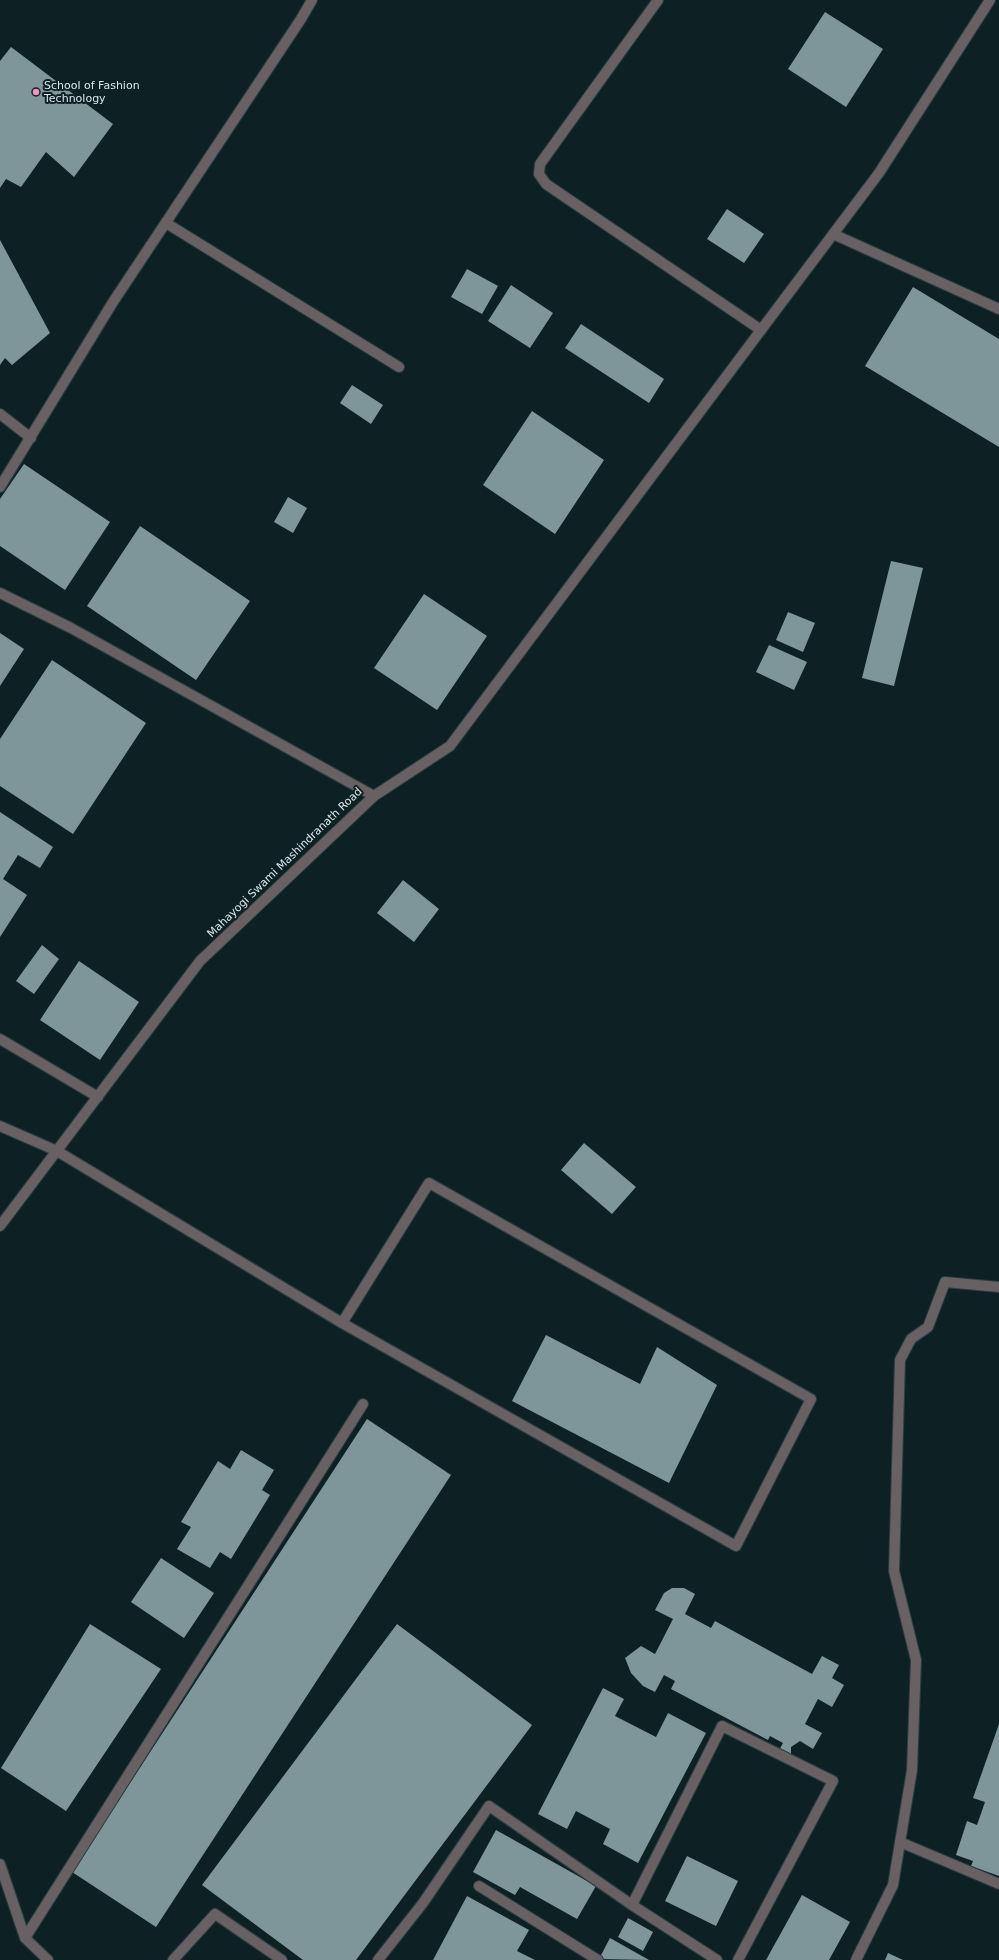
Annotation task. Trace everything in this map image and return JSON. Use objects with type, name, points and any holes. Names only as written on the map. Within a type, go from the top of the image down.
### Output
[{"type":"street","points":[[0,488],[113,302],[301,19],[312,0]]},
{"type":"street","points":[[658,0],[540,164],[539,174],[546,184],[761,330]]},
{"type":"street","points":[[374,796],[450,746],[879,172],[990,0]]},
{"type":"street","points":[[166,223],[399,367]]},
{"type":"street","points":[[833,234],[999,309]]},
{"type":"street","points":[[0,414],[31,438]]},
{"type":"street","name":"Mahayogi Swami Mashindranath Road","points":[[0,593],[70,628],[374,796],[200,961],[0,1226]]},
{"type":"street","points":[[0,1039],[98,1097]]},
{"type":"street","points":[[0,1126],[57,1151],[342,1323],[736,1546],[811,1399],[428,1183],[342,1323]]},
{"type":"street","points":[[856,1960],[893,1885],[912,1770],[916,1660],[894,1571],[900,1360],[912,1339],[928,1328],[945,1282],[999,1287]]},
{"type":"street","points":[[25,1938],[364,1404]]},
{"type":"street","points":[[632,1905],[722,1726],[833,1781],[738,1960]]},
{"type":"street","points":[[378,1960],[423,1902],[489,1806],[632,1905],[718,1960]]},
{"type":"street","points":[[900,1842],[999,1884]]},
{"type":"street","points":[[0,1864],[25,1938],[48,1960]]},
{"type":"street","points":[[479,1886],[598,1960]]},
{"type":"street","points":[[173,1960],[215,1914],[282,1960]]},
{"type":"building","points":[[825,12],[883,49],[846,107],[788,69]]},
{"type":"building","name":"School of Fashion Technology","points":[[11,47],[113,124],[74,177],[46,152],[21,187],[6,179],[0,188],[0,61]]},
{"type":"building","points":[[727,209],[764,234],[744,263],[707,239]]},
{"type":"building","points":[[0,240],[50,333],[12,365],[5,358],[0,365]]},
{"type":"building","points":[[467,269],[498,286],[482,314],[451,297]]},
{"type":"building","points":[[511,285],[553,313],[530,348],[488,321]]},
{"type":"building","points":[[913,287],[999,339],[999,447],[865,366]]},
{"type":"building","points":[[581,324],[664,379],[649,403],[565,348]]},
{"type":"building","points":[[352,385],[383,405],[371,424],[340,403]]},
{"type":"building","points":[[532,411],[604,460],[555,534],[483,485]]},
{"type":"building","points":[[24,464],[110,522],[65,590],[0,546],[0,499]]},
{"type":"building","points":[[288,497],[307,508],[293,533],[274,522]]},
{"type":"building","points":[[140,526],[250,601],[196,680],[87,606]]},
{"type":"building","points":[[891,561],[923,568],[894,686],[862,678]]},
{"type":"building","points":[[424,594],[487,636],[437,710],[374,668]]},
{"type":"building","points":[[788,612],[815,623],[803,652],[776,640]]},
{"type":"building","points":[[0,633],[24,649],[0,686]]},
{"type":"building","points":[[769,645],[807,662],[794,690],[756,672]]},
{"type":"building","points":[[52,660],[146,723],[73,834],[0,786],[0,739]]},
{"type":"building","points":[[0,812],[53,847],[40,868],[18,855],[3,879],[27,895],[0,937]]},
{"type":"building","points":[[403,880],[439,909],[414,942],[377,913]]},
{"type":"building","points":[[42,945],[59,959],[34,994],[16,981]]},
{"type":"building","points":[[79,961],[139,1002],[100,1060],[40,1020]]},
{"type":"building","points":[[584,1143],[636,1187],[612,1214],[561,1170]]},
{"type":"building","points":[[546,1335],[640,1384],[657,1347],[717,1385],[669,1483],[512,1401]]},
{"type":"building","points":[[367,1419],[451,1475],[156,1927],[72,1872]]},
{"type":"building","points":[[241,1450],[274,1470],[262,1490],[270,1495],[231,1559],[220,1552],[210,1568],[177,1549],[191,1527],[181,1522],[218,1461],[230,1469]]},
{"type":"building","points":[[161,1558],[214,1593],[184,1638],[131,1602]]},
{"type":"building","points":[[672,1588],[684,1588],[695,1594],[685,1614],[711,1628],[715,1621],[812,1674],[822,1656],[839,1665],[832,1678],[844,1685],[832,1707],[818,1699],[805,1724],[822,1733],[813,1749],[800,1741],[791,1747],[791,1759],[778,1752],[783,1743],[770,1736],[768,1740],[671,1689],[675,1681],[664,1675],[655,1692],[643,1686],[631,1673],[625,1658],[641,1646],[655,1654],[673,1619],[655,1610],[664,1593]]},
{"type":"building","points":[[90,1624],[161,1669],[66,1811],[1,1768]]},
{"type":"building","points":[[397,1624],[532,1725],[356,1960],[303,1960],[202,1885]]},
{"type":"building","points":[[603,1688],[624,1699],[615,1716],[656,1737],[668,1713],[706,1733],[638,1863],[603,1844],[610,1829],[576,1811],[567,1829],[538,1814]]},
{"type":"building","points":[[999,1724],[999,1876],[971,1866],[973,1861],[956,1855],[967,1821],[977,1825],[985,1802],[973,1798]]},
{"type":"building","points":[[496,1830],[596,1886],[577,1919],[520,1887],[515,1895],[473,1872]]},
{"type":"building","points":[[687,1856],[738,1881],[716,1926],[665,1901]]},
{"type":"building","points":[[802,1895],[850,1922],[829,1960],[766,1960]]},
{"type":"building","points":[[467,1896],[529,1930],[517,1951],[535,1960],[433,1960]]},
{"type":"building","points":[[628,1918],[653,1932],[643,1951],[618,1937]]},
{"type":"building","points":[[610,1938],[649,1960],[599,1959]]},
{"type":"building","points":[[888,1953],[903,1960],[885,1960]]},
{"type":"place","name":"School of Fashion Technology","points":[[36,92]]}]
